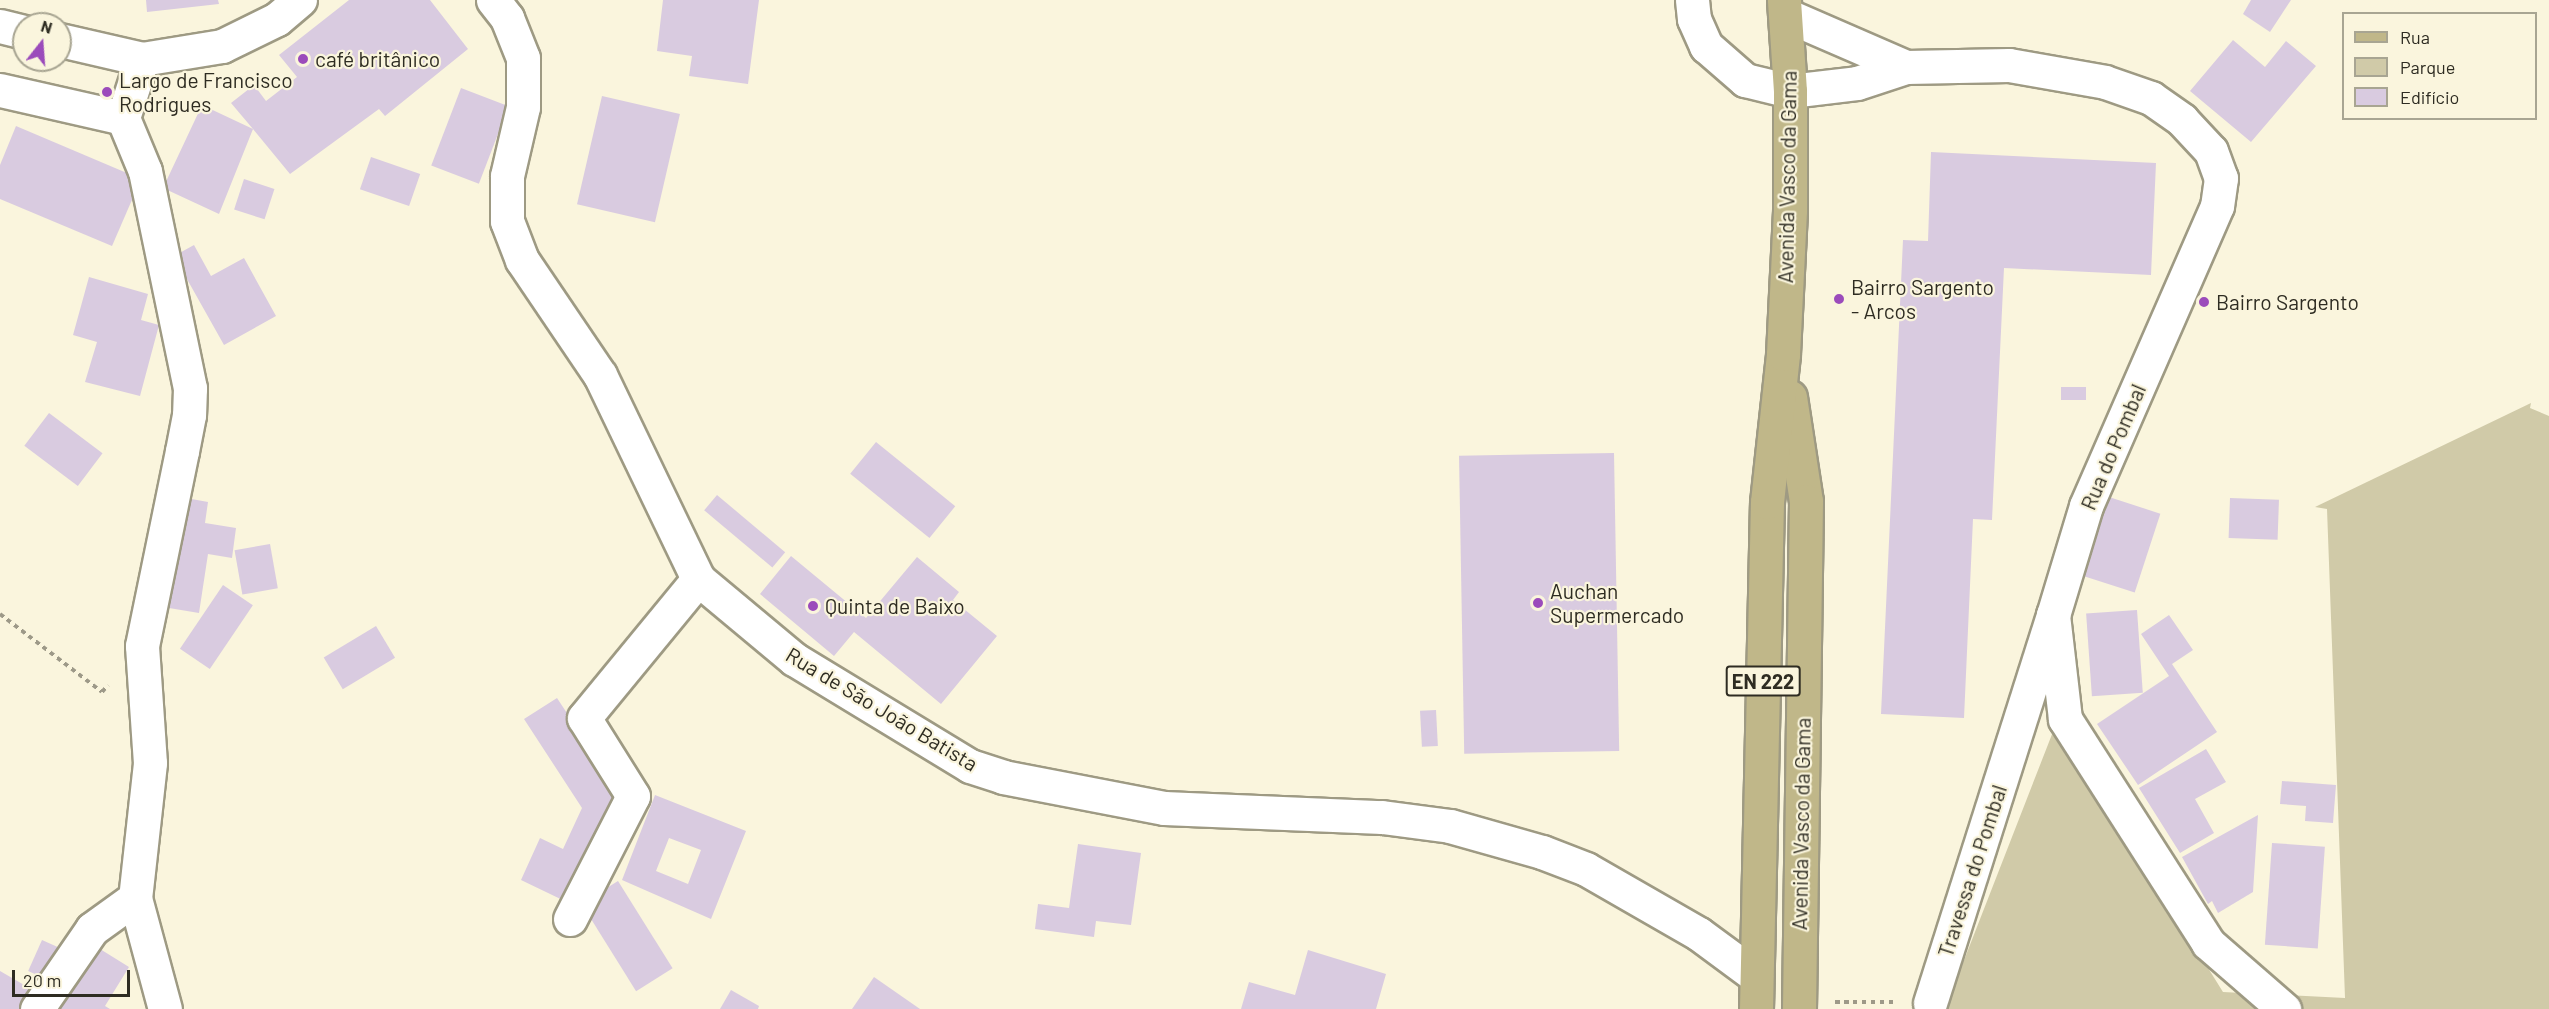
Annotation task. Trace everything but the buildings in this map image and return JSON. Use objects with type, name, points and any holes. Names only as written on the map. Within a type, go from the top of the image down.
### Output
[{"type":"main road","name":"Avenida Vasco da Gama","points":[[1756,1009],[1767,502],[1783,354],[1791,201],[1790,91],[1785,8]]},
{"type":"main road","name":"Avenida Vasco da Gama","points":[[1783,354],[1806,501],[1799,1005]]},
{"type":"street","points":[[72,43],[142,59],[222,46],[277,19],[300,0]]},
{"type":"street","name":"Rua de São João Batista","points":[[493,0],[507,18],[523,58],[523,107],[507,176],[507,220],[522,260],[600,375],[698,579],[794,659],[970,766],[1003,777],[1164,808],[1382,817],[1450,826],[1542,852],[1586,869],[1699,934],[1756,976]]},
{"type":"street","points":[[1692,0],[1694,19],[1706,46],[1725,64],[1745,80],[1790,91]]},
{"type":"street","name":"Rua do Pombal","points":[[1785,8],[1906,67]]},
{"type":"street","points":[[142,59],[123,118],[145,171],[190,388],[184,442],[142,646],[150,763],[135,898],[165,1009]]},
{"type":"street","name":"Rua do Pombal","points":[[1790,91],[1857,83],[1906,67],[2009,65],[2105,82],[2142,95],[2182,120],[2211,151],[2222,178],[2217,206],[2086,506],[2053,615],[2065,719],[2208,944],[2284,1009]]},
{"type":"street","points":[[0,90],[123,118]]},
{"type":"street","points":[[570,919],[633,796],[584,718],[698,579]]},
{"type":"street","name":"Travessa do Pombal","points":[[1930,1003],[2053,615]]},
{"type":"street","points":[[37,1009],[92,929],[135,898]]},
{"type":"path","points":[[0,614],[95,687]]},
{"type":"path","points":[[1799,1005],[1930,1003]]},
{"type":"green space","points":[[2531,403],[2530,408],[2549,416],[2549,1009],[1945,1009],[2056,724],[2223,992],[2345,998],[2327,509],[2315,507]]},
{"type":"place","name":"café britânico","points":[[303,59]]},
{"type":"place","name":"Largo de Francisco Rodrigues","points":[[107,92]]},
{"type":"place","name":"Bairro Sargento - Arcos","points":[[1839,299]]},
{"type":"place","name":"Bairro Sargento","points":[[2204,302]]},
{"type":"place","name":"Auchan Supermercado","points":[[1538,603]]},
{"type":"place","name":"Quinta de Baixo","points":[[813,606]]}]
